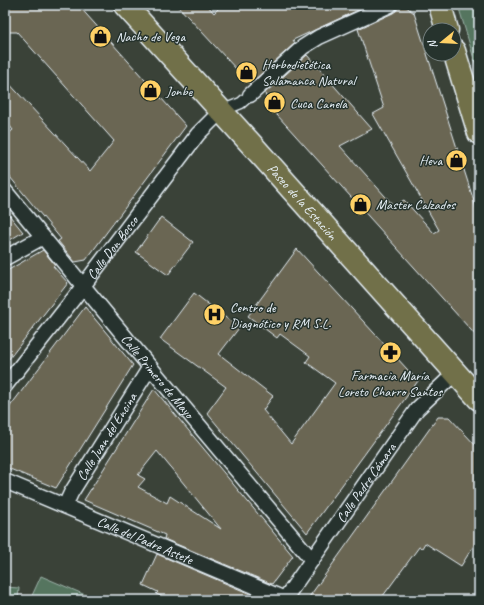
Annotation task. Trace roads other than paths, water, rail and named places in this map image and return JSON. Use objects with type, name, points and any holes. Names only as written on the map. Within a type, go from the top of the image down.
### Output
[{"type":"main road","name":"Paseo de la Estación","points":[[124,5],[479,399]]},
{"type":"main road","points":[[440,5],[445,22]]},
{"type":"main road","points":[[457,62],[479,132]]},
{"type":"street","points":[[221,111],[240,104],[303,47],[320,37],[390,5]]},
{"type":"street","name":"Calle Don Bosco","points":[[5,386],[198,134],[221,111]]},
{"type":"street","name":"Calle Primero de Mayo","points":[[5,191],[312,560]]},
{"type":"street","points":[[5,258],[43,237]]},
{"type":"street","name":"Calle Juan del Encina","points":[[65,506],[71,493],[150,367]]},
{"type":"street","name":"Calle Padre Cámara","points":[[284,600],[417,409],[455,373]]},
{"type":"street","name":"Calle del Padre Astete","points":[[5,481],[284,600]]},
{"type":"place","name":"Nacho de Vega","points":[[101,36]]},
{"type":"place","name":"Herbodietética Salamanca Natural","points":[[247,72]]},
{"type":"place","name":"Jonbe","points":[[151,91]]},
{"type":"place","name":"Cuca Canela","points":[[274,103]]},
{"type":"place","name":"Heva","points":[[457,160]]},
{"type":"place","name":"Master Calzados","points":[[361,204]]},
{"type":"place","name":"Centro de Diagnótico y RM S.L.","points":[[215,315]]},
{"type":"place","name":"Farmacia María Loreto Charro Santos","points":[[390,353]]}]
